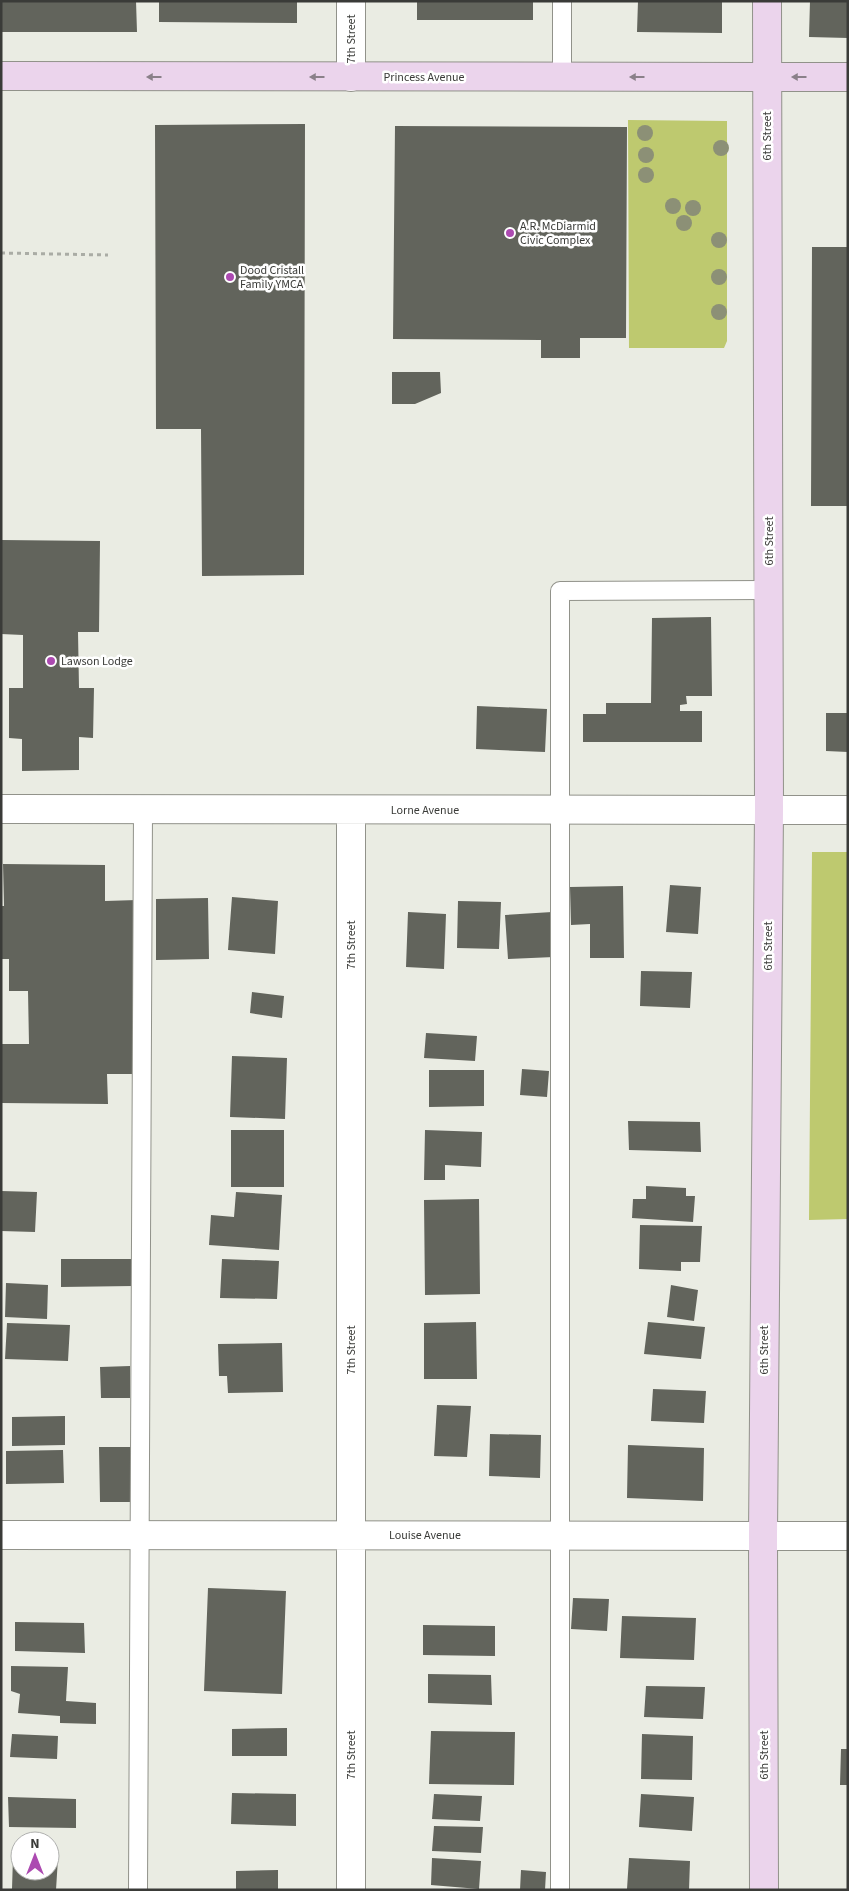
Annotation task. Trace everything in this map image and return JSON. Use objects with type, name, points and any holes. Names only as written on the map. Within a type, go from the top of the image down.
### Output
[{"type":"street","name":"7th Street","points":[[351,1],[351,77]]},
{"type":"street","name":"6th Street","points":[[764,1890],[763,1536],[769,810],[767,1]]},
{"type":"street","name":"Princess Avenue","points":[[1,76],[848,77]]},
{"type":"street","name":"Lorne Avenue","points":[[1,809],[848,810]]},
{"type":"street","name":"7th Street","points":[[351,810],[351,1890]]},
{"type":"street","name":"Louise Avenue","points":[[1,1535],[848,1536]]},
{"type":"lane","points":[[562,1],[562,77]]},
{"type":"lane","points":[[560,1890],[560,591],[769,590]]},
{"type":"lane","points":[[138,1890],[143,810]]},
{"type":"path","points":[[1,253],[108,255]]},
{"type":"green space","points":[[628,120],[727,121],[727,341],[724,348],[629,348]]},
{"type":"green space","points":[[812,852],[848,852],[848,1219],[809,1220]]},
{"type":"building","points":[[1,1],[136,1],[137,32],[1,32]]},
{"type":"building","points":[[159,1],[297,1],[297,23],[159,22]]},
{"type":"building","points":[[417,1],[533,1],[533,20],[417,20]]},
{"type":"building","points":[[638,1],[722,1],[722,33],[637,32]]},
{"type":"building","points":[[810,1],[848,1],[848,38],[809,37]]},
{"type":"building","name":"Dood Cristall Family YMCA","points":[[305,124],[304,575],[202,576],[201,429],[156,429],[155,125]]},
{"type":"building","name":"A.R. McDiarmid Civic Complex","points":[[395,126],[627,127],[626,338],[580,338],[580,358],[541,358],[541,340],[393,339]]},
{"type":"building","points":[[812,247],[848,247],[848,506],[811,506]]},
{"type":"building","points":[[392,372],[440,372],[441,393],[415,404],[392,404]]},
{"type":"building","name":"Lawson Lodge","points":[[1,540],[100,541],[99,632],[78,632],[79,688],[94,688],[93,738],[79,737],[79,770],[22,771],[22,739],[9,738],[9,688],[23,688],[23,635],[1,634]]},
{"type":"building","points":[[711,617],[712,696],[686,696],[687,704],[680,705],[680,711],[702,711],[702,742],[583,742],[583,714],[606,714],[606,703],[651,703],[652,618]]},
{"type":"building","points":[[477,706],[547,709],[545,752],[476,749]]},
{"type":"building","points":[[826,713],[848,713],[848,752],[826,751]]},
{"type":"building","points":[[3,864],[105,865],[105,901],[137,900],[137,1074],[107,1074],[108,1104],[1,1103],[1,1044],[29,1044],[28,991],[9,991],[9,959],[1,959],[1,906],[4,906]]},
{"type":"building","points":[[670,885],[701,887],[698,934],[666,932]]},
{"type":"building","points":[[623,886],[624,958],[590,958],[590,924],[571,925],[570,887]]},
{"type":"building","points":[[232,897],[278,901],[275,954],[228,950]]},
{"type":"building","points":[[208,898],[209,959],[156,960],[156,899]]},
{"type":"building","points":[[458,901],[501,902],[499,949],[457,948]]},
{"type":"building","points":[[408,912],[446,914],[444,969],[406,967]]},
{"type":"building","points":[[552,912],[554,957],[508,959],[505,915]]},
{"type":"building","points":[[641,971],[692,972],[690,1008],[640,1006]]},
{"type":"building","points":[[252,992],[284,996],[282,1018],[250,1013]]},
{"type":"building","points":[[426,1033],[477,1036],[475,1061],[424,1058]]},
{"type":"building","points":[[232,1056],[287,1058],[285,1119],[230,1117]]},
{"type":"building","points":[[522,1069],[549,1071],[547,1097],[520,1095]]},
{"type":"building","points":[[429,1070],[484,1070],[484,1106],[429,1107]]},
{"type":"building","points":[[628,1121],[700,1122],[701,1152],[629,1150]]},
{"type":"building","points":[[231,1130],[284,1130],[284,1187],[231,1187]]},
{"type":"building","points":[[425,1130],[482,1132],[481,1167],[445,1165],[445,1180],[424,1180]]},
{"type":"building","points":[[646,1186],[686,1188],[686,1196],[695,1196],[693,1222],[632,1218],[633,1199],[646,1199]]},
{"type":"building","points":[[1,1191],[37,1192],[35,1232],[1,1231]]},
{"type":"building","points":[[236,1192],[282,1195],[279,1250],[209,1245],[211,1215],[234,1217]]},
{"type":"building","points":[[479,1199],[480,1294],[425,1295],[424,1200]]},
{"type":"building","points":[[640,1225],[702,1226],[700,1262],[681,1262],[681,1271],[639,1269]]},
{"type":"building","points":[[61,1259],[133,1259],[133,1286],[61,1287]]},
{"type":"building","points":[[222,1259],[279,1261],[277,1299],[220,1298]]},
{"type":"building","points":[[6,1283],[48,1285],[47,1319],[5,1317]]},
{"type":"building","points":[[671,1285],[698,1290],[694,1321],[667,1317]]},
{"type":"building","points":[[476,1322],[477,1379],[424,1379],[424,1323]]},
{"type":"building","points":[[648,1322],[705,1327],[701,1359],[644,1354]]},
{"type":"building","points":[[7,1323],[70,1325],[68,1361],[5,1359]]},
{"type":"building","points":[[282,1343],[283,1392],[228,1393],[227,1376],[219,1376],[218,1344]]},
{"type":"building","points":[[130,1366],[130,1398],[101,1398],[100,1367]]},
{"type":"building","points":[[653,1389],[706,1391],[704,1423],[651,1421]]},
{"type":"building","points":[[437,1405],[471,1406],[467,1457],[434,1456]]},
{"type":"building","points":[[65,1416],[65,1445],[12,1446],[12,1417]]},
{"type":"building","points":[[490,1434],[541,1435],[540,1478],[489,1476]]},
{"type":"building","points":[[628,1445],[704,1448],[703,1501],[627,1498]]},
{"type":"building","points":[[99,1447],[131,1447],[131,1502],[100,1502]]},
{"type":"building","points":[[63,1450],[64,1483],[6,1484],[6,1451]]},
{"type":"building","points":[[208,1588],[286,1591],[282,1694],[204,1691]]},
{"type":"building","points":[[573,1598],[609,1599],[607,1631],[571,1629]]},
{"type":"building","points":[[622,1616],[696,1618],[694,1660],[620,1658]]},
{"type":"building","points":[[15,1622],[84,1623],[85,1653],[15,1651]]},
{"type":"building","points":[[423,1625],[495,1626],[495,1656],[423,1655]]},
{"type":"building","points":[[11,1666],[68,1667],[66,1701],[96,1703],[96,1724],[60,1723],[60,1716],[18,1713],[20,1694],[11,1691]]},
{"type":"building","points":[[428,1674],[491,1675],[492,1705],[428,1703]]},
{"type":"building","points":[[646,1686],[705,1687],[703,1719],[644,1717]]},
{"type":"building","points":[[287,1728],[287,1756],[232,1756],[232,1729]]},
{"type":"building","points":[[431,1731],[515,1732],[514,1785],[429,1784]]},
{"type":"building","points":[[12,1734],[58,1736],[57,1759],[10,1757]]},
{"type":"building","points":[[642,1734],[693,1736],[692,1780],[641,1779]]},
{"type":"building","points":[[841,1749],[848,1749],[848,1785],[840,1785]]},
{"type":"building","points":[[232,1793],[296,1794],[296,1826],[231,1824]]},
{"type":"building","points":[[434,1794],[482,1796],[480,1821],[432,1819]]},
{"type":"building","points":[[641,1794],[694,1797],[692,1831],[639,1827]]},
{"type":"building","points":[[8,1797],[76,1799],[76,1828],[9,1827]]},
{"type":"building","points":[[434,1826],[483,1827],[481,1853],[432,1851]]},
{"type":"building","points":[[432,1858],[481,1861],[479,1889],[431,1885]]},
{"type":"building","points":[[629,1858],[690,1861],[689,1890],[627,1889]]},
{"type":"building","points":[[278,1870],[278,1890],[236,1890],[236,1871]]},
{"type":"building","points":[[521,1870],[546,1872],[545,1890],[520,1890]]},
{"type":"building","points":[[12,1881],[57,1881],[56,1890],[12,1889]]},
{"type":"place","name":"A.R. McDiarmid Civic Complex","points":[[510,233]]},
{"type":"place","name":"Dood Cristall Family YMCA","points":[[230,277]]},
{"type":"place","name":"Lawson Lodge","points":[[51,661]]}]
